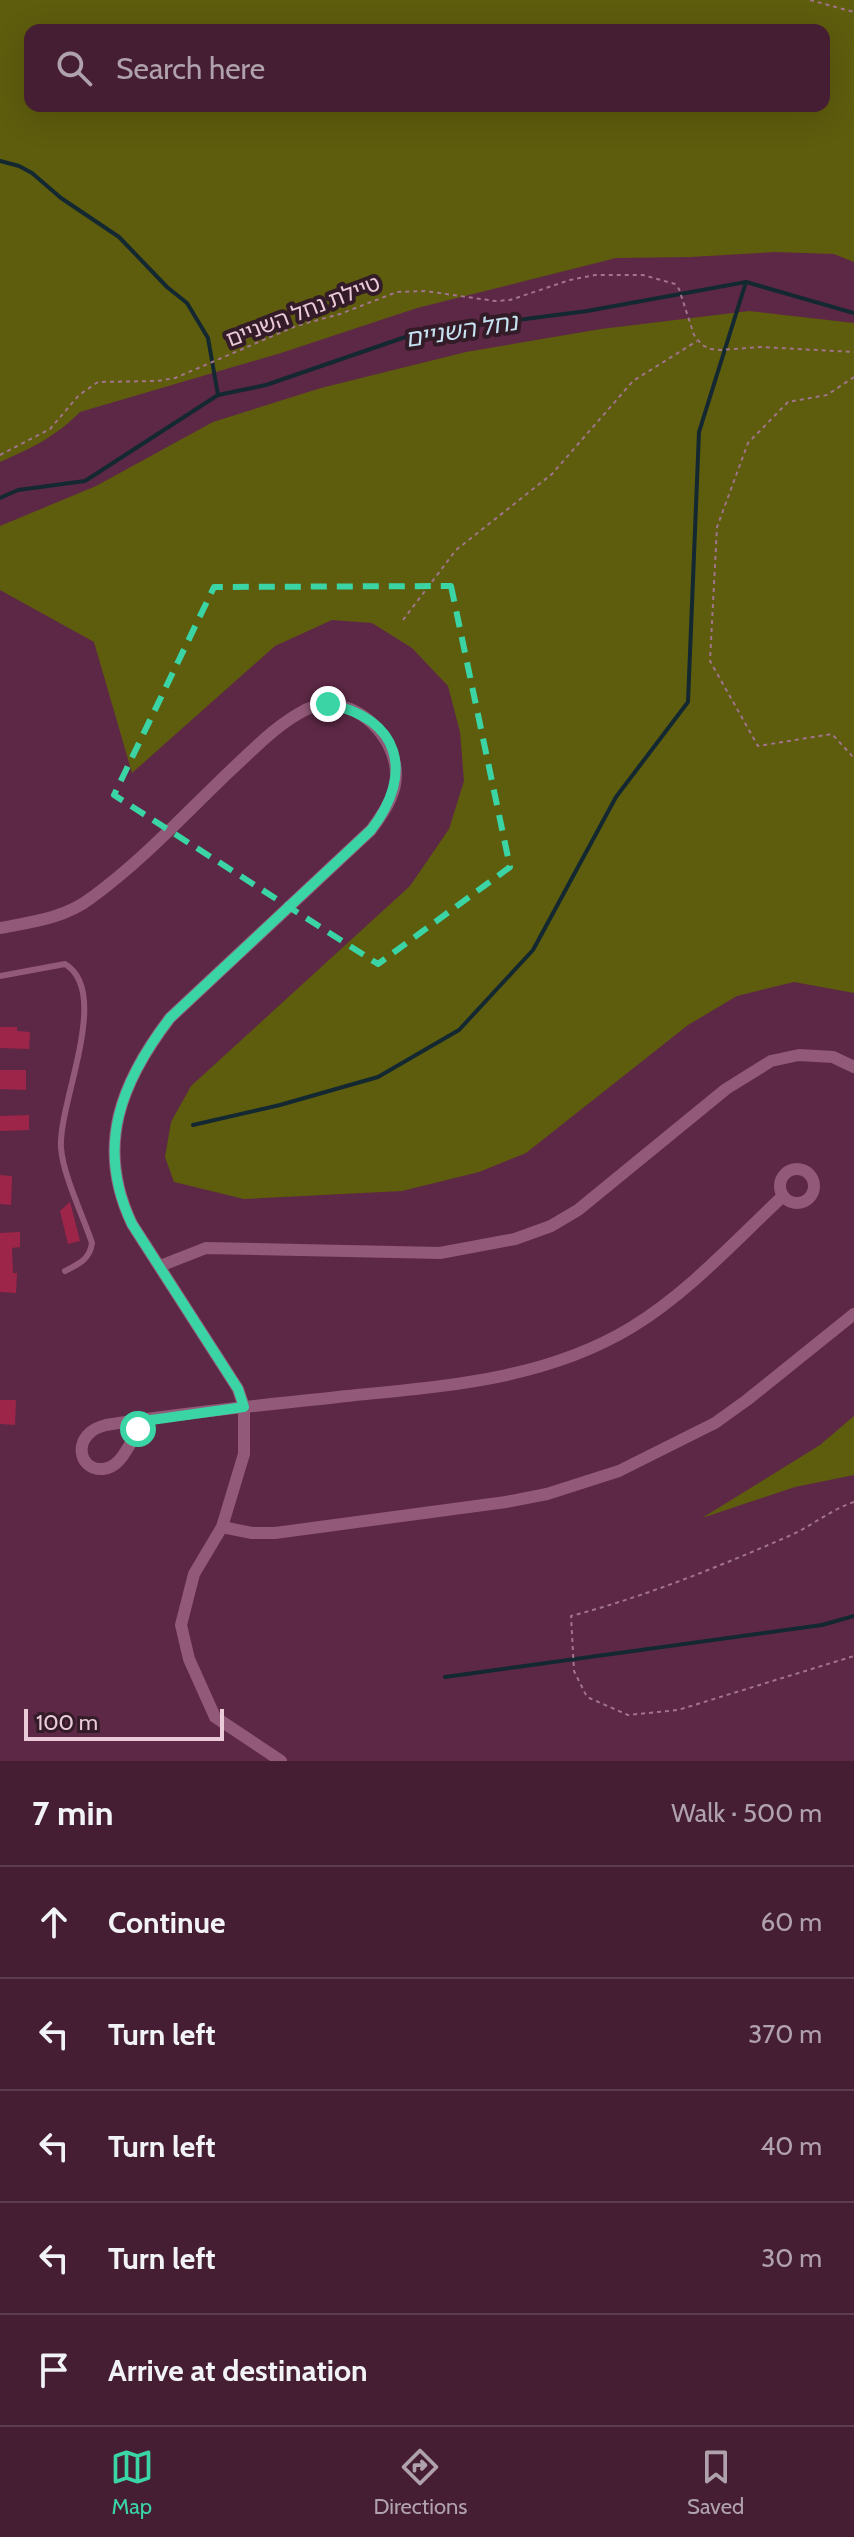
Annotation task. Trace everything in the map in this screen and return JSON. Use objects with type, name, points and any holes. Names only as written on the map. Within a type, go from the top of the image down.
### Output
[{"type":"street","points":[[0,928],[46,919],[89,900],[117,878],[268,736],[308,709],[328,704],[350,708],[370,719],[385,735],[393,752],[397,775],[385,812],[371,830],[170,1018],[130,1078],[114,1141],[115,1171],[122,1203],[238,1389],[244,1407],[244,1454],[222,1527],[194,1574],[181,1625],[189,1659],[215,1717],[281,1761]]},
{"type":"street","points":[[160,1266],[206,1248],[440,1253],[515,1239],[551,1226],[578,1210],[726,1089],[771,1061],[799,1055],[833,1057],[854,1067]]},
{"type":"street","points":[[151,1420],[138,1429],[121,1458],[111,1467],[97,1468],[86,1461],[82,1444],[90,1431],[106,1425],[458,1385],[549,1365],[631,1328],[670,1302],[783,1196]]},
{"type":"street","points":[[222,1527],[252,1533],[275,1533],[506,1502],[584,1483],[619,1471],[715,1423],[854,1314]]},
{"type":"lane","points":[[0,976],[65,964],[80,979],[84,993],[84,1018],[61,1148],[92,1243],[91,1252],[81,1263],[65,1271]]},
{"type":"path","points":[[810,0],[854,12]]},
{"type":"path","name":"טיילת נחל השניים","points":[[0,455],[50,429],[79,395],[98,382],[175,378],[296,326],[340,314],[397,292],[451,293],[495,301],[510,300],[581,277],[643,275],[677,286],[690,329],[697,340]]},
{"type":"path","points":[[403,620],[456,550],[552,474],[633,381],[697,340],[710,349],[721,350],[760,347],[854,352]]},
{"type":"path","points":[[854,377],[827,395],[788,402],[748,443],[717,527],[710,661],[758,746],[832,734],[854,758]]},
{"type":"path","points":[[854,1502],[835,1508],[805,1529],[707,1572],[619,1603],[571,1616],[574,1671],[587,1697],[628,1715],[678,1710],[854,1656]]},
{"type":"highlighted area","points":[[451,586],[510,867],[378,964],[114,795],[214,587]]},
{"type":"shaded area","points":[[0,0],[854,0],[854,262],[834,254],[775,252],[616,258],[417,308],[281,353],[80,412],[43,441],[0,462]]},
{"type":"shaded area","points":[[749,311],[854,323],[854,993],[794,982],[737,996],[688,1025],[526,1153],[479,1172],[402,1191],[244,1199],[174,1182],[165,1157],[171,1122],[191,1086],[410,886],[449,829],[464,781],[460,732],[448,686],[412,648],[372,623],[332,620],[275,646],[132,773],[94,642],[0,590],[0,526],[96,486],[213,422],[321,388],[466,352],[601,329]]},
{"type":"shaded area","points":[[854,1416],[854,1475],[795,1487],[702,1518],[820,1445]]},
{"type":"building","points":[[0,1027],[17,1027],[17,1031],[30,1032],[29,1049],[0,1048]]},
{"type":"building","points":[[0,1070],[26,1070],[26,1090],[0,1089]]},
{"type":"building","points":[[29,1115],[29,1130],[0,1131],[0,1116]]},
{"type":"building","points":[[0,1175],[12,1176],[11,1205],[0,1204]]},
{"type":"building","points":[[70,1202],[80,1241],[68,1244],[60,1211]]},
{"type":"building","points":[[20,1232],[20,1247],[12,1248],[13,1273],[17,1273],[16,1293],[0,1292],[0,1233]]},
{"type":"building","points":[[0,1400],[16,1400],[15,1425],[0,1424]]},
{"type":"waterway","points":[[0,161],[32,173],[61,198],[119,237],[167,287],[187,303],[208,338],[218,395]]},
{"type":"waterway","name":"נחל השניים","points":[[0,498],[18,490],[85,481],[218,395],[266,385],[417,333],[587,311],[746,282],[854,313]]},
{"type":"waterway","points":[[193,1125],[280,1105],[378,1077],[459,1030],[533,950],[616,797],[688,702],[699,432],[746,282]]},
{"type":"waterway","points":[[445,1677],[822,1625],[854,1616]]},
{"type":"route","points":[[138,1429],[151,1420],[244,1407],[238,1389],[132,1224],[122,1203],[115,1171],[114,1141],[120,1108],[130,1078],[170,1018],[371,830],[385,812],[397,775],[393,752],[385,735],[370,719],[350,708],[328,704]]}]
